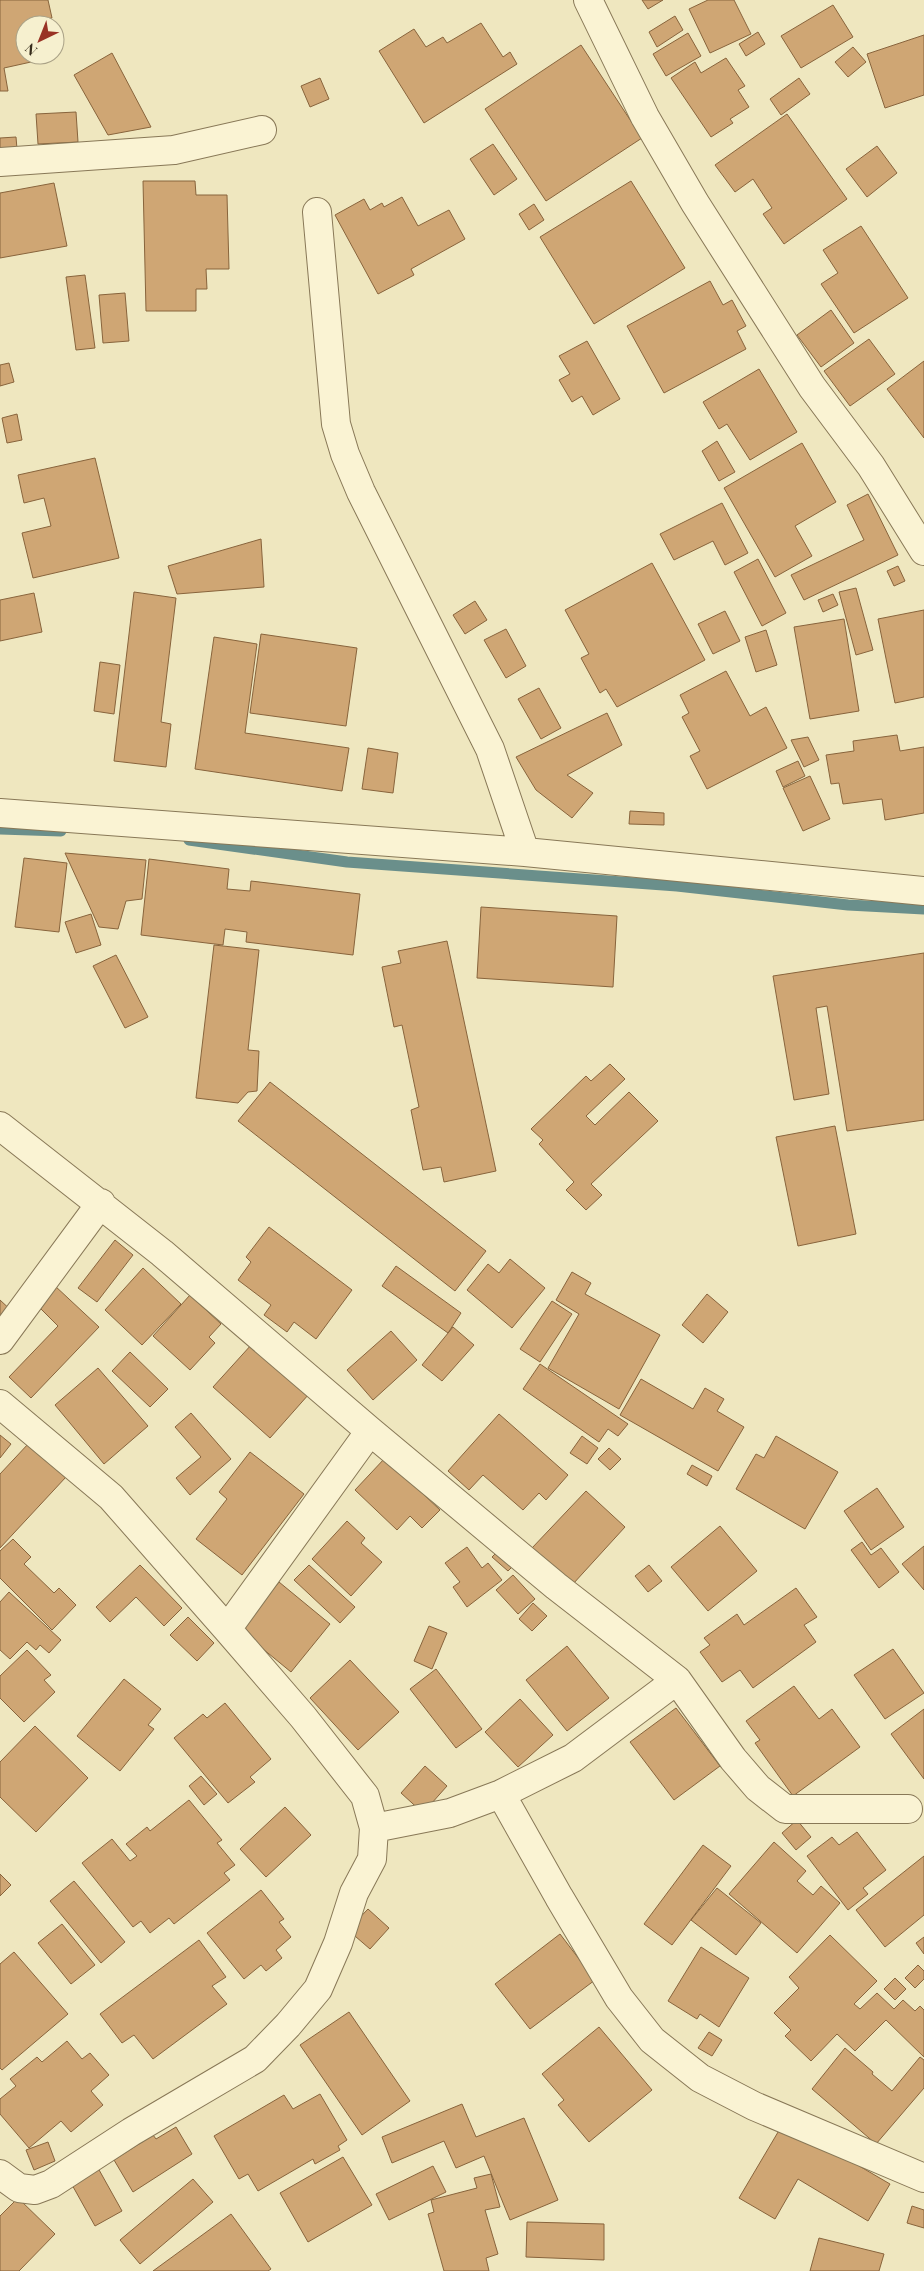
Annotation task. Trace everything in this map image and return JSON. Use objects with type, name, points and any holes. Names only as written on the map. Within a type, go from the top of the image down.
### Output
[{"type":"street","points":[[588,0],[645,116],[695,203],[812,387],[871,466],[924,552]]},
{"type":"street","points":[[0,162],[174,150],[262,130]]},
{"type":"street","points":[[316,212],[336,424],[345,454],[361,492],[490,749],[525,852]]},
{"type":"street","points":[[0,814],[525,852],[924,891]]},
{"type":"street","points":[[0,1126],[101,1204],[556,1586],[677,1680],[733,1759],[758,1788],[785,1809],[908,1809]]},
{"type":"street","points":[[0,1340],[101,1204]]},
{"type":"street","points":[[0,1404],[111,1497],[228,1629],[303,1717],[365,1796],[374,1828],[372,1859],[354,1893],[338,1943],[318,1989],[288,2026],[255,2059],[131,2132],[51,2184],[35,2190],[19,2188],[0,2174]]},
{"type":"street","points":[[228,1629],[370,1431]]},
{"type":"street","points":[[374,1828],[450,1813],[502,1794],[572,1758],[677,1680]]},
{"type":"street","points":[[502,1794],[559,1897],[619,1998],[652,2040],[700,2078],[754,2106],[924,2178]]},
{"type":"building","points":[[0,0],[48,0],[51,15],[15,15],[15,65],[18,65],[4,68],[8,91],[0,91]]},
{"type":"building","points":[[642,0],[663,0],[648,9]]},
{"type":"building","points":[[708,0],[734,0],[751,34],[710,53],[689,9]]},
{"type":"building","points":[[833,5],[853,37],[801,68],[781,36]]},
{"type":"building","points":[[675,16],[683,30],[657,47],[649,32]]},
{"type":"building","points":[[481,23],[503,57],[510,52],[517,64],[424,123],[379,51],[414,29],[426,47],[443,37],[447,43]]},
{"type":"building","points":[[758,32],[765,44],[746,56],[739,44]]},
{"type":"building","points":[[688,33],[701,56],[666,76],[653,54]]},
{"type":"building","points":[[924,35],[924,95],[885,108],[867,54]]},
{"type":"building","points":[[581,45],[642,138],[546,201],[485,109]]},
{"type":"building","points":[[853,47],[866,62],[848,77],[835,62]]},
{"type":"building","points":[[112,53],[151,127],[108,135],[74,75]]},
{"type":"building","points":[[726,58],[745,86],[738,90],[749,107],[730,119],[733,123],[711,137],[671,78],[695,62],[701,73]]},
{"type":"building","points":[[320,78],[329,99],[310,107],[301,86]]},
{"type":"building","points":[[799,78],[810,94],[781,115],[770,99]]},
{"type":"building","points":[[76,112],[78,142],[38,144],[36,114]]},
{"type":"building","points":[[787,114],[847,199],[784,244],[763,214],[772,208],[753,179],[735,192],[715,165]]},
{"type":"building","points":[[16,137],[17,149],[0,151],[0,138]]},
{"type":"building","points":[[493,144],[517,179],[494,195],[470,159]]},
{"type":"building","points":[[877,146],[897,173],[867,197],[846,169]]},
{"type":"building","points":[[143,181],[195,181],[196,195],[227,195],[229,269],[206,269],[207,289],[196,289],[196,311],[146,311]]},
{"type":"building","points":[[631,181],[685,268],[594,324],[540,237]]},
{"type":"building","points":[[54,183],[67,246],[0,258],[0,193]]},
{"type":"building","points":[[402,197],[418,226],[449,210],[465,239],[411,269],[414,275],[378,294],[335,215],[364,199],[370,210],[382,203],[384,207]]},
{"type":"building","points":[[534,204],[544,220],[529,230],[519,214]]},
{"type":"building","points":[[861,226],[908,298],[854,333],[821,284],[838,273],[823,250]]},
{"type":"building","points":[[85,275],[95,348],[76,350],[66,277]]},
{"type":"building","points":[[710,281],[723,305],[732,300],[746,326],[737,331],[746,349],[664,393],[627,326]]},
{"type":"building","points":[[125,293],[129,341],[103,343],[99,295]]},
{"type":"building","points":[[831,310],[854,343],[821,367],[797,335]]},
{"type":"building","points":[[869,339],[895,374],[850,406],[824,371]]},
{"type":"building","points":[[587,341],[620,399],[593,415],[582,396],[572,402],[559,380],[570,374],[559,356]]},
{"type":"building","points":[[924,361],[924,438],[887,389]]},
{"type":"building","points":[[9,363],[14,382],[0,386],[0,365]]},
{"type":"building","points":[[759,369],[797,432],[750,460],[727,424],[719,429],[703,402]]},
{"type":"building","points":[[17,414],[22,440],[7,443],[2,418]]},
{"type":"building","points":[[717,441],[735,472],[719,481],[702,451]]},
{"type":"building","points":[[802,443],[836,502],[795,526],[812,556],[775,577],[724,488]]},
{"type":"building","points":[[95,458],[119,558],[33,578],[22,533],[51,526],[44,498],[24,503],[18,475]]},
{"type":"building","points":[[868,494],[898,555],[804,600],[791,575],[864,540],[847,505]]},
{"type":"building","points":[[722,503],[748,553],[725,565],[713,541],[674,560],[660,534]]},
{"type":"building","points":[[261,539],[264,587],[177,594],[168,566]]},
{"type":"building","points":[[758,559],[786,613],[762,626],[734,572]]},
{"type":"building","points":[[652,563],[705,660],[617,707],[606,689],[600,693],[581,658],[589,654],[565,610]]},
{"type":"building","points":[[898,566],[905,581],[894,586],[887,571]]},
{"type":"building","points":[[856,588],[873,650],[856,655],[839,592]]},
{"type":"building","points":[[134,592],[176,598],[161,722],[171,724],[166,767],[114,761]]},
{"type":"building","points":[[34,593],[42,632],[0,641],[0,600]]},
{"type":"building","points":[[833,594],[838,605],[823,612],[818,600]]},
{"type":"building","points":[[475,601],[487,620],[465,634],[453,615]]},
{"type":"building","points":[[924,610],[924,697],[895,703],[878,619]]},
{"type":"building","points":[[725,611],[740,641],[713,654],[698,624]]},
{"type":"building","points":[[844,619],[859,711],[810,719],[794,627]]},
{"type":"building","points":[[506,629],[526,666],[506,678],[484,640]]},
{"type":"building","points":[[766,630],[777,665],[756,672],[745,637]]},
{"type":"building","points":[[261,634],[357,648],[346,726],[250,713]]},
{"type":"building","points":[[214,637],[257,644],[245,733],[349,748],[342,791],[195,769]]},
{"type":"building","points":[[100,662],[120,665],[114,714],[94,711]]},
{"type":"building","points":[[726,671],[750,716],[766,707],[787,748],[707,789],[690,756],[700,751],[682,717],[689,713],[680,695]]},
{"type":"building","points":[[539,688],[561,728],[541,739],[518,699]]},
{"type":"building","points":[[607,713],[622,745],[567,775],[593,793],[572,818],[536,790],[516,757]]},
{"type":"building","points":[[897,735],[900,751],[924,747],[924,813],[885,820],[882,799],[843,804],[839,783],[831,784],[826,755],[854,751],[853,741]]},
{"type":"building","points":[[808,737],[819,760],[804,767],[791,740]]},
{"type":"building","points":[[368,748],[398,753],[393,793],[362,789]]},
{"type":"building","points":[[798,761],[805,776],[783,787],[776,771]]},
{"type":"building","points":[[810,776],[830,819],[803,831],[783,788]]},
{"type":"building","points":[[630,811],[664,813],[664,825],[629,824]]},
{"type":"building","points":[[65,853],[146,860],[142,899],[126,901],[118,929],[99,927]]},
{"type":"building","points":[[24,858],[67,863],[59,932],[15,927]]},
{"type":"building","points":[[149,859],[229,869],[227,889],[250,891],[251,881],[360,894],[353,955],[246,942],[247,932],[225,929],[223,945],[141,935]]},
{"type":"building","points":[[481,907],[617,916],[613,987],[477,978]]},
{"type":"building","points":[[91,914],[101,945],[76,953],[65,922]]},
{"type":"building","points":[[447,941],[496,1171],[444,1182],[441,1167],[423,1170],[411,1110],[419,1107],[402,1025],[394,1027],[382,967],[401,963],[398,951]]},
{"type":"building","points":[[214,945],[259,950],[248,1050],[259,1051],[257,1091],[248,1092],[238,1103],[196,1098]]},
{"type":"building","points":[[924,953],[924,1120],[847,1131],[827,1006],[816,1008],[829,1094],[794,1100],[773,976]]},
{"type":"building","points":[[116,955],[148,1017],[125,1028],[93,966]]},
{"type":"building","points":[[610,1064],[625,1079],[586,1116],[595,1125],[629,1092],[658,1121],[591,1184],[602,1195],[586,1210],[566,1190],[574,1182],[539,1144],[543,1140],[531,1129],[586,1076],[591,1081]]},
{"type":"building","points":[[270,1082],[486,1251],[455,1291],[238,1121]]},
{"type":"building","points":[[835,1126],[856,1234],[798,1246],[776,1137]]},
{"type":"building","points":[[269,1227],[352,1290],[316,1339],[294,1322],[287,1332],[264,1315],[271,1305],[238,1280],[251,1262],[246,1257]]},
{"type":"building","points":[[115,1240],[133,1255],[97,1302],[78,1288]]},
{"type":"building","points":[[510,1259],[545,1288],[512,1328],[467,1290],[488,1264],[499,1273]]},
{"type":"building","points":[[396,1266],[461,1313],[448,1333],[382,1286]]},
{"type":"building","points":[[143,1268],[181,1304],[142,1345],[105,1310]]},
{"type":"building","points":[[572,1272],[591,1283],[585,1294],[660,1335],[619,1409],[548,1368],[579,1314],[556,1300]]},
{"type":"building","points":[[54,1285],[99,1327],[31,1398],[9,1377],[58,1326],[36,1304]]},
{"type":"building","points":[[707,1294],[728,1312],[703,1343],[682,1325]]},
{"type":"building","points":[[190,1295],[221,1324],[209,1337],[215,1343],[190,1370],[153,1336]]},
{"type":"building","points":[[0,1300],[14,1313],[0,1328]]},
{"type":"building","points":[[552,1301],[572,1314],[540,1362],[520,1349]]},
{"type":"building","points":[[453,1327],[474,1345],[442,1381],[422,1365]]},
{"type":"building","points":[[391,1331],[417,1360],[373,1400],[347,1370]]},
{"type":"building","points":[[252,1344],[309,1394],[270,1438],[213,1387]]},
{"type":"building","points":[[130,1352],[168,1389],[150,1407],[112,1371]]},
{"type":"building","points":[[540,1364],[628,1424],[618,1436],[608,1429],[599,1442],[523,1389]]},
{"type":"building","points":[[98,1368],[148,1426],[104,1464],[55,1405]]},
{"type":"building","points":[[641,1379],[693,1409],[705,1388],[724,1399],[717,1411],[744,1427],[718,1471],[620,1415]]},
{"type":"building","points":[[191,1413],[231,1459],[190,1495],[176,1478],[201,1457],[175,1427]]},
{"type":"building","points":[[499,1414],[568,1475],[546,1500],[539,1493],[523,1510],[483,1475],[469,1490],[448,1471]]},
{"type":"building","points":[[0,1435],[11,1444],[0,1458]]},
{"type":"building","points":[[582,1436],[598,1448],[587,1464],[570,1453]]},
{"type":"building","points":[[776,1436],[838,1472],[805,1529],[736,1489],[756,1454],[764,1458]]},
{"type":"building","points":[[29,1443],[66,1477],[0,1548],[0,1474]]},
{"type":"building","points":[[609,1448],[621,1459],[610,1470],[598,1459]]},
{"type":"building","points":[[250,1452],[304,1494],[242,1575],[196,1539],[227,1499],[219,1492]]},
{"type":"building","points":[[385,1458],[440,1510],[422,1528],[410,1516],[397,1530],[355,1490]]},
{"type":"building","points":[[692,1465],[712,1476],[707,1486],[687,1474]]},
{"type":"building","points":[[877,1488],[904,1527],[871,1550],[844,1511]]},
{"type":"building","points":[[586,1491],[625,1527],[573,1584],[532,1548]]},
{"type":"building","points":[[347,1521],[365,1538],[361,1543],[382,1562],[351,1596],[312,1559]]},
{"type":"building","points":[[720,1526],[757,1571],[708,1611],[671,1567]]},
{"type":"building","points":[[13,1539],[31,1557],[24,1564],[54,1593],[59,1588],[76,1605],[52,1630],[0,1578],[0,1551]]},
{"type":"building","points":[[862,1542],[871,1555],[881,1548],[899,1572],[879,1588],[851,1550]]},
{"type":"building","points":[[504,1545],[520,1559],[508,1571],[492,1557]]},
{"type":"building","points":[[924,1546],[924,1590],[902,1564]]},
{"type":"building","points":[[467,1547],[482,1568],[488,1563],[502,1580],[467,1607],[453,1587],[460,1582],[445,1563]]},
{"type":"building","points":[[140,1565],[182,1608],[164,1626],[136,1597],[110,1622],[96,1607]]},
{"type":"building","points":[[309,1565],[355,1607],[340,1623],[294,1580]]},
{"type":"building","points":[[649,1565],[662,1581],[648,1592],[635,1576]]},
{"type":"building","points":[[513,1575],[535,1599],[518,1614],[496,1590]]},
{"type":"building","points":[[279,1582],[330,1624],[291,1672],[240,1630]]},
{"type":"building","points":[[796,1588],[817,1617],[804,1625],[816,1642],[753,1688],[740,1670],[722,1682],[700,1652],[710,1645],[704,1638],[737,1614],[744,1625]]},
{"type":"building","points":[[9,1592],[61,1640],[49,1653],[40,1645],[36,1650],[27,1642],[10,1659],[0,1650],[0,1602]]},
{"type":"building","points":[[533,1603],[547,1616],[532,1631],[519,1619]]},
{"type":"building","points":[[188,1617],[214,1643],[197,1661],[170,1635]]},
{"type":"building","points":[[429,1626],[447,1633],[432,1669],[414,1661]]},
{"type":"building","points":[[567,1646],[609,1698],[567,1731],[526,1680]]},
{"type":"building","points":[[893,1649],[924,1693],[885,1719],[854,1675]]},
{"type":"building","points":[[27,1650],[51,1675],[44,1680],[55,1692],[24,1722],[0,1698],[0,1676]]},
{"type":"building","points":[[350,1660],[399,1712],[358,1750],[310,1698]]},
{"type":"building","points":[[436,1669],[482,1729],[456,1748],[410,1689]]},
{"type":"building","points":[[124,1679],[161,1709],[148,1725],[154,1729],[120,1771],[77,1736]]},
{"type":"building","points":[[794,1686],[819,1719],[832,1709],[860,1747],[793,1796],[755,1743],[760,1740],[746,1721]]},
{"type":"building","points":[[520,1699],[553,1735],[518,1767],[485,1732]]},
{"type":"building","points":[[225,1703],[271,1759],[250,1777],[255,1782],[228,1803],[174,1738],[203,1714],[207,1718]]},
{"type":"building","points":[[676,1708],[720,1766],[674,1800],[630,1742]]},
{"type":"building","points":[[924,1709],[924,1779],[891,1734]]},
{"type":"building","points":[[35,1726],[88,1778],[36,1832],[0,1797],[0,1762]]},
{"type":"building","points":[[425,1766],[447,1786],[423,1813],[401,1793]]},
{"type":"building","points":[[201,1776],[217,1794],[204,1805],[189,1786]]},
{"type":"building","points":[[189,1800],[222,1840],[217,1843],[235,1865],[224,1873],[230,1880],[174,1924],[169,1918],[150,1933],[141,1921],[133,1927],[82,1863],[112,1839],[130,1861],[137,1856],[126,1844],[147,1827],[150,1831]]},
{"type":"building","points":[[285,1807],[311,1835],[266,1877],[240,1849]]},
{"type":"building","points":[[797,1820],[811,1837],[796,1850],[782,1833]]},
{"type":"building","points":[[857,1832],[886,1870],[863,1888],[868,1894],[848,1910],[807,1856],[832,1837],[839,1845]]},
{"type":"building","points":[[774,1842],[806,1871],[797,1881],[813,1895],[821,1886],[840,1903],[797,1953],[729,1894]]},
{"type":"building","points":[[703,1845],[731,1866],[672,1945],[644,1924]]},
{"type":"building","points":[[924,1856],[924,1915],[885,1947],[856,1910]]},
{"type":"building","points":[[0,1874],[11,1885],[0,1896]]},
{"type":"building","points":[[74,1881],[125,1942],[101,1963],[50,1901]]},
{"type":"building","points":[[717,1888],[761,1923],[736,1955],[691,1920]]},
{"type":"building","points":[[261,1890],[284,1919],[279,1922],[291,1937],[276,1950],[282,1958],[266,1971],[261,1965],[244,1979],[207,1933]]},
{"type":"building","points":[[368,1909],[389,1928],[370,1949],[348,1930]]},
{"type":"building","points":[[62,1924],[95,1965],[71,1984],[38,1943]]},
{"type":"building","points":[[560,1934],[595,1980],[530,2029],[495,1984]]},
{"type":"building","points":[[830,1935],[877,1981],[854,2004],[860,2009],[877,1993],[894,2009],[903,2000],[915,2011],[920,2006],[924,2010],[924,2057],[886,2020],[855,2051],[837,2034],[811,2061],[785,2036],[791,2030],[774,2013],[799,1988],[789,1977]]},
{"type":"building","points":[[924,1937],[924,1954],[916,1943]]},
{"type":"building","points":[[199,1940],[226,1977],[212,1986],[227,2004],[153,2059],[134,2035],[122,2043],[100,2014]]},
{"type":"building","points":[[701,1947],[749,1978],[719,2027],[700,2014],[697,2019],[668,2001]]},
{"type":"building","points":[[14,1952],[68,2014],[2,2070],[0,2068],[0,1964]]},
{"type":"building","points":[[918,1965],[924,1971],[924,1979],[915,1988],[905,1978]]},
{"type":"building","points":[[895,1978],[906,1989],[895,2000],[884,1989]]},
{"type":"building","points":[[349,2012],[410,2101],[362,2135],[300,2045]]},
{"type":"building","points":[[599,2027],[652,2090],[589,2142],[558,2105],[564,2100],[542,2074]]},
{"type":"building","points":[[709,2032],[722,2040],[712,2056],[698,2048]]},
{"type":"building","points":[[67,2041],[82,2059],[90,2053],[109,2075],[91,2091],[103,2105],[71,2132],[61,2121],[29,2148],[0,2114],[0,2099],[16,2086],[10,2079],[37,2057],[42,2062]]},
{"type":"building","points":[[845,2048],[892,2091],[920,2057],[924,2060],[924,2088],[876,2144],[812,2089]]},
{"type":"building","points":[[320,2094],[347,2140],[338,2146],[340,2150],[315,2164],[313,2159],[258,2191],[248,2174],[239,2179],[214,2136],[284,2095],[293,2109]]},
{"type":"building","points":[[462,2104],[476,2137],[524,2118],[558,2200],[510,2220],[484,2156],[456,2168],[444,2141],[392,2163],[382,2137]]},
{"type":"building","points":[[784,2122],[890,2184],[868,2221],[798,2179],[775,2219],[739,2198]]},
{"type":"building","points":[[176,2127],[192,2154],[133,2192],[114,2160],[153,2135],[156,2139]]},
{"type":"building","points":[[48,2142],[55,2161],[34,2170],[26,2150]]},
{"type":"building","points":[[343,2157],[372,2205],[308,2242],[280,2193]]},
{"type":"building","points":[[433,2166],[446,2192],[389,2220],[376,2194]]},
{"type":"building","points":[[98,2168],[122,2211],[95,2226],[71,2183]]},
{"type":"building","points":[[491,2174],[500,2207],[485,2210],[498,2254],[486,2258],[489,2271],[444,2271],[428,2214],[434,2212],[431,2200],[477,2188],[474,2178]]},
{"type":"building","points":[[193,2179],[213,2202],[140,2264],[120,2240]]},
{"type":"building","points":[[18,2198],[55,2234],[19,2271],[0,2271],[0,2216]]},
{"type":"building","points":[[912,2206],[924,2210],[924,2228],[907,2223]]},
{"type":"building","points":[[231,2214],[271,2269],[268,2271],[153,2271]]},
{"type":"building","points":[[527,2222],[604,2224],[604,2260],[526,2257]]},
{"type":"building","points":[[819,2238],[884,2254],[879,2271],[810,2271]]},
{"type":"waterway","points":[[0,829],[61,831]]},
{"type":"waterway","points":[[189,840],[347,862],[677,886],[848,905],[924,909]]}]
